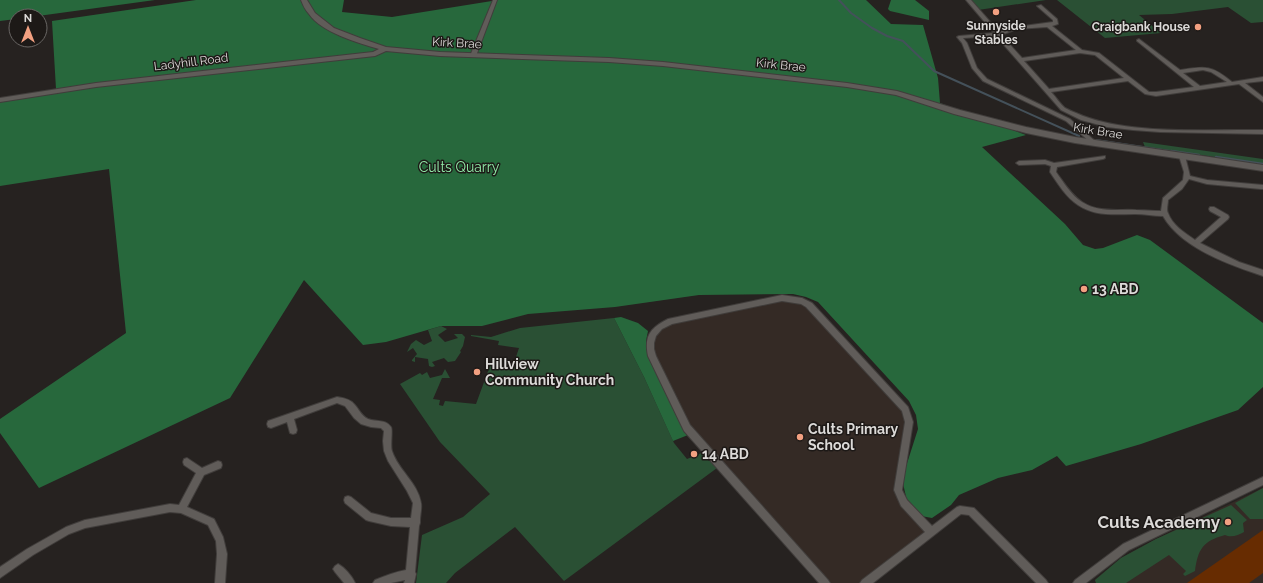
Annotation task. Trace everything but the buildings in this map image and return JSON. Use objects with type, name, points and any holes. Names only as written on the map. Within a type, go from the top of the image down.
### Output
[{"type":"street","name":"Kirk Brae","points":[[304,0],[312,14],[332,29],[356,40],[384,49],[473,56],[616,60],[854,86],[897,93],[957,112],[1026,130],[1093,142],[1263,168]]},
{"type":"street","points":[[473,56],[494,0]]},
{"type":"street","points":[[968,0],[1063,109],[1080,118],[1098,123],[1153,130],[1263,132]]},
{"type":"street","points":[[1039,6],[1055,19],[1056,23],[1016,28],[998,34],[959,36],[964,43],[975,68],[984,80],[1068,120],[1093,142]]},
{"type":"street","points":[[1048,25],[1080,51]]},
{"type":"street","points":[[1139,40],[1199,88]]},
{"type":"street","name":"Ladyhill Road","points":[[0,100],[96,85],[375,54],[384,49]]},
{"type":"street","points":[[1021,60],[1080,51],[1097,54],[1143,91],[1152,94],[1263,79]]},
{"type":"street","points":[[1178,72],[1206,68],[1215,70],[1232,84]]},
{"type":"street","points":[[1048,91],[1128,79]]},
{"type":"street","points":[[1241,83],[1263,100]]},
{"type":"street","points":[[1200,131],[1206,139]]},
{"type":"street","points":[[1019,163],[1045,162],[1054,165],[1099,158],[1092,153]]},
{"type":"street","points":[[1182,156],[1188,177],[1185,183],[1165,200],[1164,207],[1165,214],[1176,230],[1219,257],[1236,265],[1263,273]]},
{"type":"street","points":[[1054,165],[1053,172],[1068,193],[1079,203],[1088,208],[1109,213],[1135,212],[1165,214]]},
{"type":"street","points":[[1188,177],[1212,184],[1248,184],[1261,187]]},
{"type":"street","points":[[1196,243],[1226,217],[1212,209]]},
{"type":"street","points":[[825,583],[687,428],[652,356],[650,346],[651,336],[655,330],[662,325],[671,321],[782,298],[802,301],[809,305],[905,409],[909,422],[898,490],[904,503],[930,531]]},
{"type":"street","points":[[271,424],[337,400],[346,401],[352,405],[362,421],[370,424],[383,425],[388,430],[387,446],[391,459],[414,492],[417,503],[416,523],[410,578],[395,577],[378,583]]},
{"type":"street","points":[[290,417],[293,430]]},
{"type":"street","points":[[188,462],[201,472]]},
{"type":"street","points":[[181,509],[201,472],[218,465]]},
{"type":"street","points":[[1078,583],[1126,547],[1263,481]]},
{"type":"street","points":[[348,500],[369,517],[391,522],[416,523]]},
{"type":"street","points":[[0,573],[54,537],[84,524],[170,508],[181,509],[211,522],[220,540],[222,554],[218,582]]},
{"type":"street","points":[[865,583],[930,531],[960,510],[971,512],[1042,583]]},
{"type":"street","points":[[338,570],[350,583]]},
{"type":"shaded area","name":"Cults Primary School","points":[[782,298],[802,301],[908,414],[898,490],[930,531],[865,583],[825,583],[687,428],[652,356],[651,337],[662,325]]},
{"type":"shaded area","name":"Cults Academy","points":[[1263,488],[1263,583],[1096,583],[1095,580],[1121,558],[1156,539]]},
{"type":"green space","points":[[0,0],[155,0],[48,15],[48,8],[8,8],[8,20],[0,21]]},
{"type":"green space","name":"Cults Quarry","points":[[196,0],[344,0],[342,12],[392,17],[498,0],[866,0],[891,24],[923,25],[938,78],[940,103],[1026,135],[982,147],[1065,224],[1083,245],[1095,249],[1103,248],[1137,235],[1150,240],[1263,323],[1263,387],[1238,410],[1141,444],[1066,466],[1057,456],[1032,470],[998,478],[959,495],[951,505],[932,518],[921,516],[907,501],[902,479],[918,429],[916,415],[909,401],[818,302],[806,297],[793,294],[699,295],[615,307],[528,314],[482,326],[441,326],[386,342],[363,345],[304,280],[230,398],[39,488],[0,433],[0,419],[126,333],[109,169],[0,186],[0,102],[56,89],[52,21]]},
{"type":"green space","points":[[891,0],[915,0],[929,11],[929,20],[890,11],[888,9]]},
{"type":"green space","points":[[968,0],[1046,0],[978,10]]},
{"type":"green space","points":[[1057,0],[1263,0],[1263,22],[1251,23],[1228,7],[1172,14],[1139,15],[1161,33],[1105,38]]},
{"type":"green space","points":[[1143,142],[1263,159],[1263,164],[1145,147]]},
{"type":"green space","points":[[621,317],[638,323],[648,331],[646,341],[648,356],[688,435],[673,441],[644,377],[614,318]]},
{"type":"green space","points":[[614,318],[644,377],[674,443],[687,459],[704,452],[717,468],[564,581],[515,527],[455,573],[446,583],[416,583],[422,535],[463,517],[490,494],[440,442],[400,384],[420,373],[422,375],[427,372],[430,378],[442,375],[445,369],[450,378],[442,378],[433,399],[440,400],[439,405],[443,406],[445,401],[476,404],[491,363],[513,366],[519,348],[498,345],[499,341],[471,335],[491,337],[520,328]]},
{"type":"green space","points":[[441,326],[447,329],[438,335],[445,342],[458,338],[454,334],[462,334],[465,337],[460,351],[461,352],[455,361],[448,362],[444,358],[432,362],[435,366],[432,367],[429,366],[428,359],[415,357],[415,362],[412,361],[417,354],[413,348],[407,352],[411,344],[416,340],[424,345],[432,341],[428,330]]},
{"type":"green space","points":[[1263,488],[1263,519],[1250,519],[1235,503]]},
{"type":"green space","points":[[1231,505],[1247,520],[1243,523],[1244,532],[1232,536],[1225,535],[1218,537],[1207,543],[1200,552],[1195,571],[1185,576],[1183,574],[1186,571],[1169,555],[1126,583],[1096,583],[1095,580],[1121,558],[1156,539]]},
{"type":"waterway","points":[[839,0],[851,13],[872,28],[887,36],[903,41],[934,71],[1079,136]]},
{"type":"waterway","points":[[1096,140],[1177,152]]},
{"type":"waterway","points":[[1171,151],[1199,155]]},
{"type":"waterway","points":[[1216,157],[1263,164]]},
{"type":"place","name":"Sunnyside Stables","points":[[996,12]]},
{"type":"place","name":"Craigbank House","points":[[1198,27]]},
{"type":"place","name":"13 ABD","points":[[1084,289]]},
{"type":"place","name":"Hillview Community Church","points":[[477,372]]},
{"type":"place","name":"Cults Primary School","points":[[800,437]]},
{"type":"place","name":"14 ABD","points":[[694,454]]},
{"type":"place","name":"Cults Academy","points":[[1228,522]]}]
